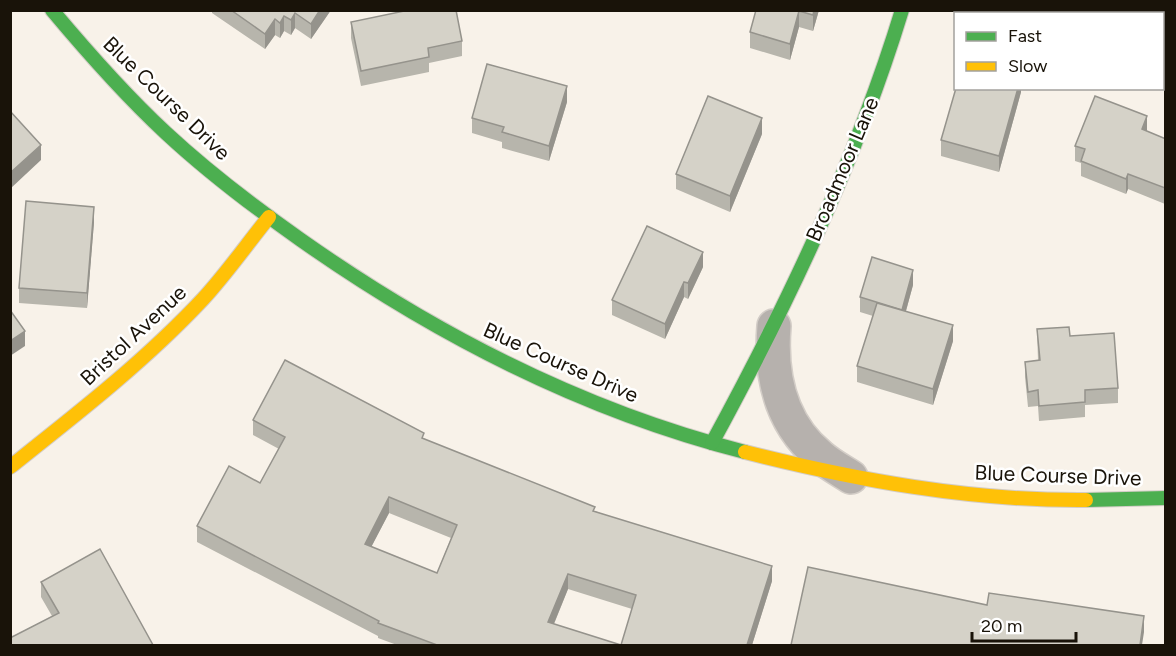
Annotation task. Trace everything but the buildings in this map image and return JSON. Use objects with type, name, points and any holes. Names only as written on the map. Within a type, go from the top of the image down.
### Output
[{"type":"main road","name":"Blue Course Drive","points":[[52,10],[88,53],[152,119],[213,173],[269,217],[342,269],[456,338],[542,380],[615,410],[712,443],[851,477],[903,486],[1021,499],[1166,498]]},
{"type":"main road","name":"Broadmoor Lane","points":[[712,443],[774,326],[845,170],[894,38],[902,10]]},
{"type":"main road","name":"Bristol Avenue","points":[[10,467],[83,410],[157,346],[204,298],[269,217]]},
{"type":"street","name":"Broadmoor Lane","points":[[774,326],[773,367],[776,384],[794,425],[819,456],[851,477]]},
{"type":"traffic: fast","points":[[52,10],[121,89],[182,147],[266,215],[352,275],[458,338],[569,392],[685,435],[745,452]]},
{"type":"traffic: fast","points":[[712,443],[767,338],[818,231],[863,122],[902,10]]},
{"type":"traffic: fast","points":[[1086,500],[1166,498]]},
{"type":"traffic: slow","points":[[10,467],[110,386],[181,322],[220,279],[269,217]]},
{"type":"traffic: slow","points":[[745,452],[871,480],[956,493],[1086,500]]}]
